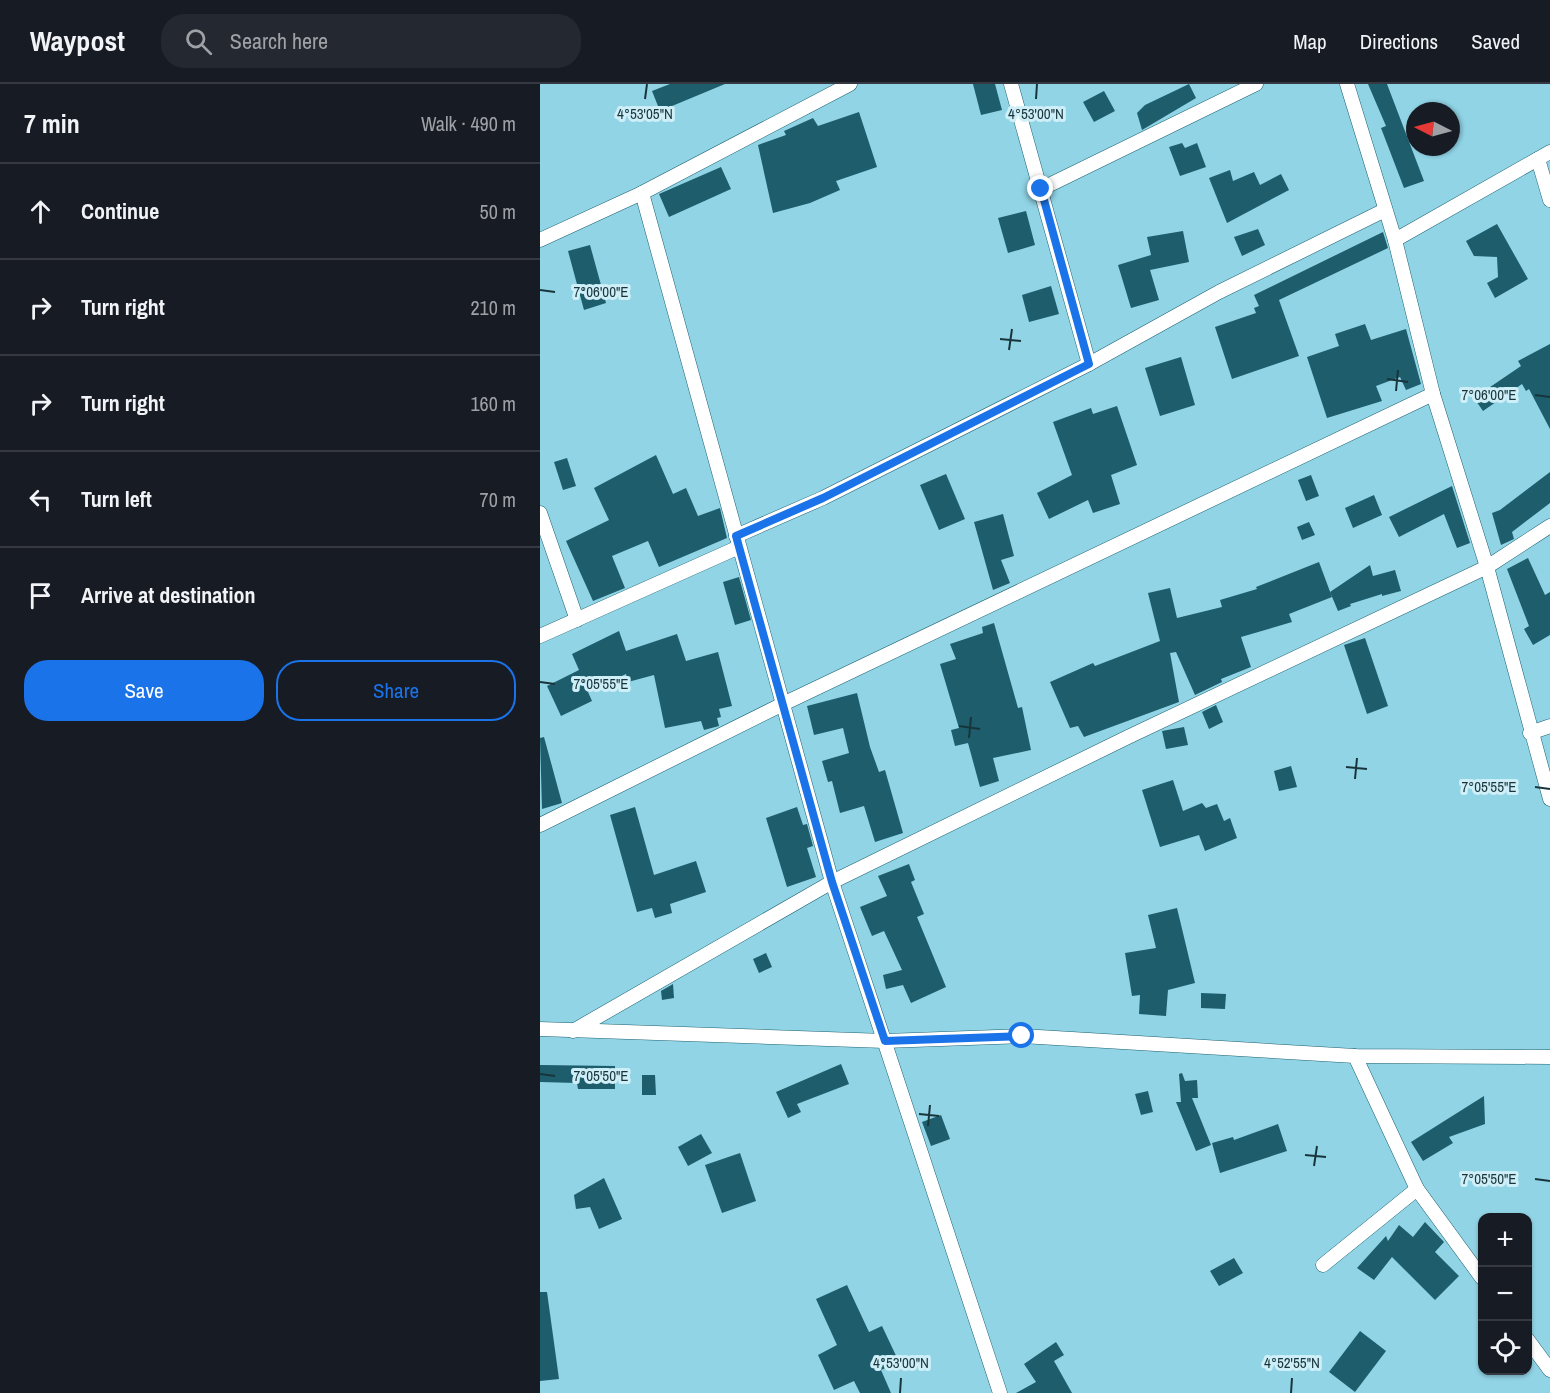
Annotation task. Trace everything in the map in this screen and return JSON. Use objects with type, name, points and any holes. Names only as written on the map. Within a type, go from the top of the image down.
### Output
[{"type":"street","points":[[540,240],[642,193],[850,84]]},
{"type":"street","points":[[1011,84],[1089,364]]},
{"type":"street","points":[[1041,189],[1256,84]]},
{"type":"street","points":[[1347,84],[1395,240],[1433,394],[1486,567],[1530,734],[1550,799]]},
{"type":"street","points":[[1395,240],[1544,156],[1550,201]]},
{"type":"street","points":[[642,193],[832,882],[1000,1393]]},
{"type":"street","points":[[540,636],[738,542],[1089,364],[1219,292],[1385,210]]},
{"type":"street","points":[[540,825],[783,704],[1433,394]]},
{"type":"street","points":[[540,513],[577,620]]},
{"type":"street","points":[[573,1030],[832,882],[1128,737],[1486,567],[1550,525]]},
{"type":"street","points":[[1530,734],[1550,726]]},
{"type":"street","points":[[540,1029],[885,1041],[1022,1036],[1355,1056],[1550,1057]]},
{"type":"street","points":[[1355,1056],[1418,1189],[1478,1272]]},
{"type":"street","points":[[1323,1265],[1418,1189]]},
{"type":"street","points":[[1532,1347],[1550,1370]]},
{"type":"building","points":[[670,84],[725,84],[660,111],[652,91]]},
{"type":"building","points":[[973,84],[995,84],[1002,110],[981,115]]},
{"type":"building","points":[[1189,84],[1196,98],[1142,130],[1137,113],[1145,105]]},
{"type":"building","points":[[1368,84],[1387,84],[1406,134],[1406,156],[1414,156],[1424,181],[1404,188],[1381,128],[1386,126]]},
{"type":"building","points":[[1104,91],[1115,111],[1094,122],[1083,102]]},
{"type":"building","points":[[859,112],[877,167],[836,181],[840,190],[810,203],[773,213],[758,145],[786,135],[784,131],[813,118],[818,126]]},
{"type":"building","points":[[1182,143],[1185,148],[1197,143],[1206,167],[1180,176],[1169,147]]},
{"type":"building","points":[[721,167],[731,189],[669,217],[659,194]]},
{"type":"building","points":[[1230,170],[1233,181],[1254,172],[1260,185],[1281,174],[1289,190],[1227,223],[1209,178]]},
{"type":"building","points":[[1026,211],[1035,245],[1008,253],[998,218]]},
{"type":"building","points":[[1497,224],[1528,279],[1495,298],[1487,283],[1498,277],[1497,257],[1474,256],[1466,241]]},
{"type":"building","points":[[1258,229],[1265,245],[1242,256],[1234,237]]},
{"type":"building","points":[[1183,231],[1189,262],[1150,270],[1159,300],[1131,308],[1118,265],[1151,255],[1147,237]]},
{"type":"building","points":[[1383,232],[1388,248],[1279,300],[1299,356],[1232,379],[1215,327],[1256,313],[1254,308],[1259,306],[1254,295]]},
{"type":"building","points":[[590,245],[606,303],[584,310],[568,251]]},
{"type":"building","points":[[1051,286],[1059,314],[1029,322],[1022,295]]},
{"type":"building","points":[[1365,324],[1371,340],[1406,329],[1421,384],[1406,390],[1400,377],[1376,386],[1382,401],[1327,418],[1307,357],[1339,346],[1335,334]]},
{"type":"building","points":[[1550,344],[1550,429],[1529,389],[1526,391],[1522,384],[1483,411],[1474,398],[1521,366],[1518,361]]},
{"type":"building","points":[[1181,357],[1195,405],[1160,416],[1145,368]]},
{"type":"building","points":[[1117,406],[1137,465],[1111,475],[1120,504],[1093,513],[1088,500],[1049,519],[1037,493],[1072,475],[1053,422],[1091,408],[1093,414]]},
{"type":"building","points":[[656,455],[673,494],[686,488],[698,516],[720,508],[727,538],[659,567],[648,541],[612,556],[625,588],[593,601],[566,541],[609,520],[594,488]]},
{"type":"building","points":[[567,458],[576,486],[563,490],[554,462]]},
{"type":"building","points":[[1550,472],[1550,503],[1512,532],[1514,539],[1501,545],[1492,513],[1500,510]]},
{"type":"building","points":[[946,474],[965,519],[939,530],[920,485]]},
{"type":"building","points":[[1311,475],[1319,496],[1306,501],[1298,480]]},
{"type":"building","points":[[1452,486],[1470,543],[1457,548],[1444,514],[1399,537],[1389,517]]},
{"type":"building","points":[[1374,495],[1382,515],[1353,528],[1345,508]]},
{"type":"building","points":[[1003,514],[1014,556],[1001,560],[1010,583],[993,590],[974,522]]},
{"type":"building","points":[[1309,522],[1315,535],[1302,540],[1297,527]]},
{"type":"building","points":[[1528,558],[1545,595],[1550,592],[1550,635],[1533,645],[1524,629],[1529,626],[1507,569]]},
{"type":"building","points":[[1319,562],[1332,597],[1289,614],[1292,622],[1241,637],[1251,667],[1221,679],[1222,682],[1195,695],[1176,652],[1170,653],[1179,702],[1084,737],[1078,726],[1070,728],[1050,682],[1093,663],[1095,666],[1160,641],[1148,593],[1170,588],[1177,618],[1222,607],[1220,600],[1257,589],[1256,587]]},
{"type":"building","points":[[1370,565],[1373,576],[1395,570],[1401,591],[1350,604],[1351,606],[1338,611],[1330,592]]},
{"type":"building","points":[[739,577],[751,620],[735,625],[723,582]]},
{"type":"building","points":[[994,623],[1018,708],[1022,707],[1031,750],[993,758],[999,781],[980,787],[968,743],[955,746],[951,730],[959,728],[940,664],[956,659],[950,644],[983,633],[982,627]]},
{"type":"building","points":[[619,631],[626,651],[677,634],[686,661],[718,652],[732,706],[719,709],[721,717],[717,718],[719,726],[704,730],[701,721],[665,728],[654,675],[628,682],[626,674],[588,692],[592,701],[561,716],[547,686],[579,670],[572,654]]},
{"type":"building","points":[[1365,638],[1388,706],[1367,714],[1344,645]]},
{"type":"building","points":[[857,693],[870,747],[879,772],[885,770],[903,833],[875,842],[864,806],[840,813],[832,781],[828,782],[822,761],[849,753],[843,728],[814,735],[807,706]]},
{"type":"building","points":[[1216,705],[1223,722],[1209,729],[1202,712]]},
{"type":"building","points":[[1184,727],[1188,745],[1166,749],[1162,731]]},
{"type":"building","points":[[544,737],[562,803],[542,809],[540,738]]},
{"type":"building","points":[[1291,766],[1297,787],[1279,791],[1274,771]]},
{"type":"building","points":[[1173,780],[1183,811],[1202,803],[1206,808],[1217,804],[1224,821],[1230,818],[1237,838],[1205,851],[1199,835],[1160,847],[1142,790]]},
{"type":"building","points":[[635,807],[654,875],[696,861],[706,892],[670,904],[672,913],[655,918],[652,908],[637,912],[610,815]]},
{"type":"building","points":[[797,807],[803,825],[807,824],[813,846],[807,848],[816,877],[787,887],[766,818]]},
{"type":"building","points":[[909,864],[915,880],[911,882],[924,914],[917,917],[946,987],[911,1003],[903,985],[886,989],[883,975],[902,970],[884,931],[872,936],[860,907],[887,896],[878,876]]},
{"type":"building","points":[[1177,908],[1195,983],[1168,990],[1166,1016],[1139,1014],[1140,995],[1132,996],[1125,953],[1156,948],[1148,915]]},
{"type":"building","points":[[766,953],[772,967],[759,973],[753,959]]},
{"type":"building","points":[[673,984],[674,998],[662,1000],[661,991]]},
{"type":"building","points":[[1201,993],[1226,994],[1225,1009],[1201,1008]]},
{"type":"building","points":[[841,1064],[849,1084],[797,1104],[801,1112],[788,1118],[776,1092]]},
{"type":"building","points":[[540,1065],[615,1066],[615,1089],[578,1089],[577,1083],[540,1082]]},
{"type":"building","points":[[1182,1073],[1185,1081],[1197,1080],[1198,1098],[1192,1098],[1211,1145],[1196,1151],[1176,1102],[1181,1102],[1179,1074]]},
{"type":"building","points":[[642,1075],[655,1075],[656,1095],[642,1095]]},
{"type":"building","points":[[1148,1091],[1153,1112],[1141,1115],[1135,1094]]},
{"type":"building","points":[[1484,1096],[1485,1124],[1449,1137],[1453,1143],[1423,1161],[1411,1142]]},
{"type":"building","points":[[941,1115],[950,1139],[931,1146],[922,1122]]},
{"type":"building","points":[[1278,1124],[1287,1151],[1220,1173],[1212,1143],[1233,1137],[1234,1140]]},
{"type":"building","points":[[701,1134],[712,1153],[688,1166],[678,1147]]},
{"type":"building","points":[[740,1153],[756,1201],[722,1213],[705,1165]]},
{"type":"building","points":[[604,1178],[622,1219],[599,1229],[590,1207],[576,1209],[574,1195]]},
{"type":"building","points":[[1425,1222],[1444,1242],[1435,1252],[1459,1276],[1435,1300],[1392,1257],[1374,1280],[1357,1268],[1386,1236],[1388,1241],[1399,1225],[1413,1237]]},
{"type":"building","points":[[1234,1258],[1243,1273],[1219,1286],[1210,1271]]},
{"type":"building","points":[[847,1285],[869,1332],[882,1326],[899,1362],[881,1370],[891,1393],[860,1393],[854,1381],[834,1390],[818,1355],[837,1345],[816,1299]]},
{"type":"building","points":[[540,1292],[547,1292],[559,1379],[540,1381]]},
{"type":"building","points":[[1360,1331],[1386,1351],[1355,1392],[1329,1372]]},
{"type":"building","points":[[1056,1342],[1064,1355],[1054,1361],[1072,1393],[1016,1393],[1036,1382],[1024,1364]]},
{"type":"route","points":[[1022,1036],[885,1041],[832,882],[736,536],[823,498],[1089,364],[1041,189]]}]
